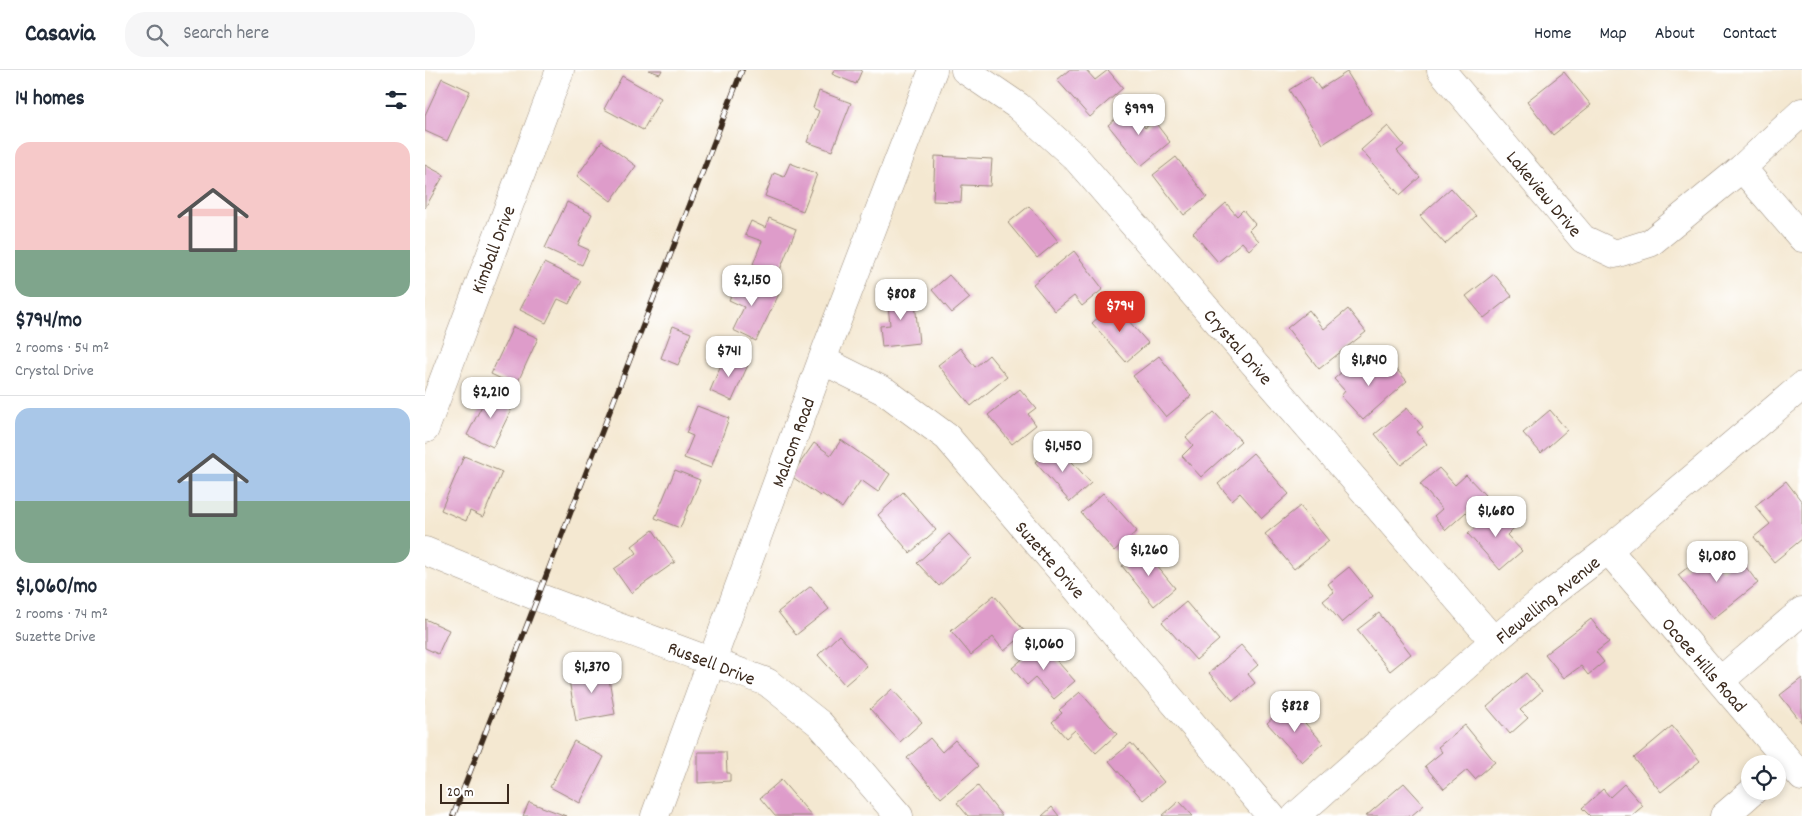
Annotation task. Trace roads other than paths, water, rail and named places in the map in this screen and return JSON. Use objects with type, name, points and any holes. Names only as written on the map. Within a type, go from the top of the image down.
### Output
[{"type":"street","name":"Kimball Drive","points":[[425,429],[559,70]]},
{"type":"street","name":"Malcom Road","points":[[655,816],[822,360],[933,70]]},
{"type":"street","name":"Crystal Drive","points":[[965,70],[1018,106],[1076,158],[1494,641]]},
{"type":"street","name":"Lakeview Drive","points":[[1441,70],[1583,239],[1615,254],[1650,243],[1742,168],[1802,112]]},
{"type":"street","points":[[1742,168],[1802,238]]},
{"type":"street","name":"Suzette Drive","points":[[822,360],[886,392],[947,437],[1271,816]]},
{"type":"street","name":"Flewelling Avenue","points":[[1297,816],[1494,641],[1607,550],[1802,386]]},
{"type":"street","name":"Ocoee Hills Road","points":[[1607,550],[1720,681],[1789,770]]},
{"type":"street","name":"Russell Drive","points":[[425,551],[538,597],[767,682],[820,724],[899,816]]},
{"type":"street","points":[[1720,681],[1802,612]]},
{"type":"street","points":[[1724,816],[1743,800]]},
{"type":"railway","points":[[453,816],[742,70]]}]
